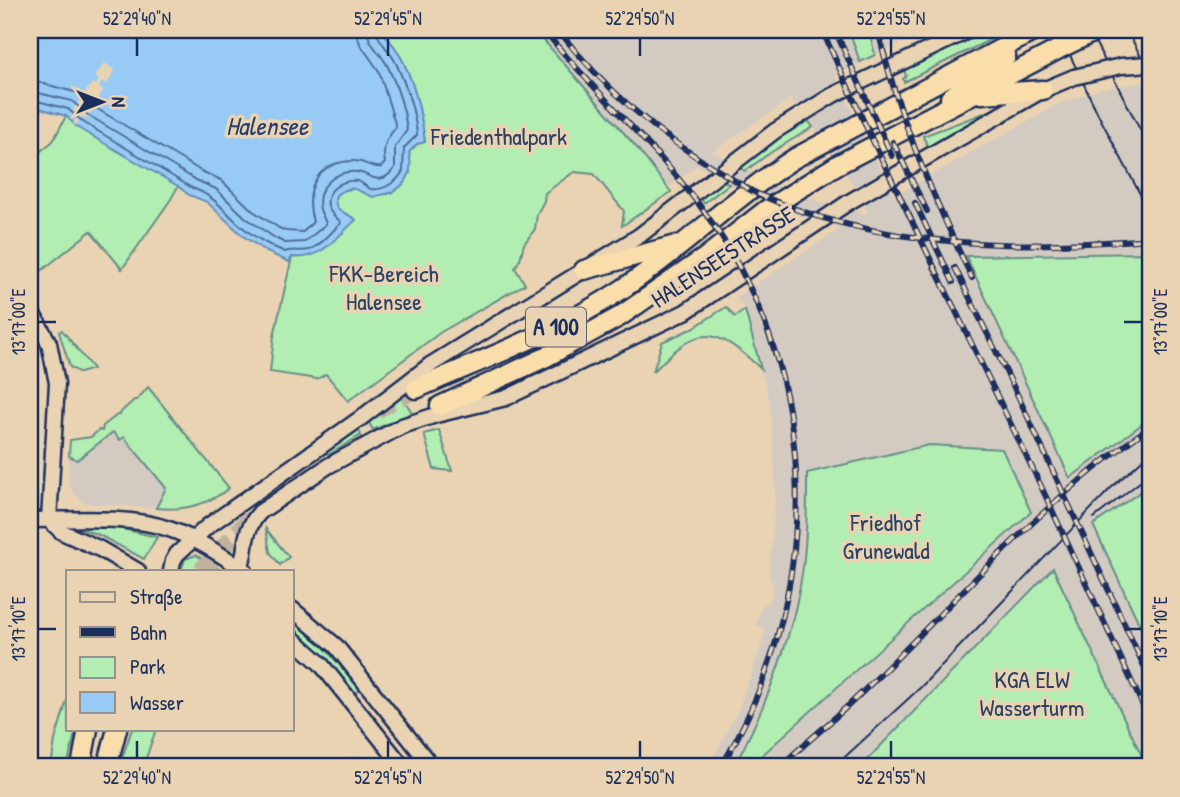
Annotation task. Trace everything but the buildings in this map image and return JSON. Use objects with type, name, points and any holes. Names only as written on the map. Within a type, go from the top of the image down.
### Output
[{"type":"highway","name":"A 100","points":[[416,389],[568,321],[621,290],[683,244],[754,185],[795,158],[1051,35],[1100,31]]},
{"type":"highway","name":"A 100","points":[[440,406],[546,357],[619,317],[690,268],[766,210],[837,165],[974,94],[1051,35]]},
{"type":"highway","name":"A 100","points":[[923,120],[985,69],[1051,35]]},
{"type":"highway","points":[[974,94],[1043,90]]},
{"type":"highway","points":[[584,270],[683,244]]},
{"type":"highway","points":[[81,767],[88,730]]},
{"type":"highway","points":[[107,767],[117,730]]},
{"type":"main road","points":[[171,570],[177,554],[191,540],[430,365],[639,236],[775,131],[833,95],[970,30]]},
{"type":"main road","name":"HALENSEESTRASSE","points":[[242,570],[248,528],[260,512],[328,466],[402,426],[436,415],[486,405],[519,393],[674,318],[719,292],[849,202],[1043,90],[1074,77],[1121,66],[1150,64]]},
{"type":"main road","points":[[30,309],[49,343],[57,383],[49,520]]},
{"type":"main road","points":[[30,520],[76,518],[170,529],[242,570]]},
{"type":"main road","points":[[49,520],[62,532],[100,549],[136,570]]},
{"type":"main road","points":[[294,610],[336,646],[432,767]]},
{"type":"main road","points":[[294,640],[321,664],[404,767]]},
{"type":"shaded area","points":[[535,30],[849,30],[860,62],[835,76],[894,196],[1060,103],[1104,88],[1150,82],[1150,253],[966,257],[1070,477],[1150,418],[1150,485],[1094,525],[1150,647],[1150,767],[1147,767],[1053,568],[860,767],[749,767],[1031,512],[807,473],[807,520],[800,585],[778,669],[757,724],[734,767],[709,767],[737,712],[758,656],[766,629],[755,624],[762,606],[770,601],[774,586],[769,577],[775,499],[770,404],[745,310],[736,297],[841,228],[797,215],[758,199],[697,165],[668,188]],"holes":[[[790,99],[849,179],[868,211],[866,214],[826,204],[777,186],[712,152]]]},
{"type":"shaded area","points":[[869,30],[929,30],[875,55]]},
{"type":"shaded area","points":[[113,431],[124,437],[166,489],[156,508],[85,503],[73,493],[68,480],[69,456],[78,460]]},
{"type":"shaded area","points":[[349,756],[371,756],[380,767],[349,767]]},
{"type":"green space","name":"Friedenthalpark","points":[[380,30],[535,30],[637,148],[671,192],[622,226],[624,211],[594,174],[574,172],[545,193],[535,229],[524,244],[515,268],[525,284],[441,332],[348,401],[326,374],[317,379],[270,372],[274,336],[292,257],[303,257],[320,251],[352,217],[337,210],[336,195],[355,188],[364,193],[388,194],[399,187],[410,173],[409,152],[417,144],[425,142],[420,112],[406,67],[399,53]]},
{"type":"green space","points":[[849,30],[869,30],[875,55],[860,62]]},
{"type":"green space","points":[[985,30],[1010,30],[904,82],[906,76],[903,67]]},
{"type":"green space","points":[[1003,106],[929,150],[923,136]]},
{"type":"green space","points":[[66,116],[186,172],[171,199],[122,269],[91,231],[30,280],[30,160],[53,141]]},
{"type":"green space","points":[[805,117],[813,127],[745,171],[738,167]]},
{"type":"green space","points":[[722,180],[729,184],[704,203],[700,198]]},
{"type":"green space","points":[[1150,253],[1150,418],[1070,478],[966,256]]},
{"type":"green space","points":[[726,307],[735,317],[745,310],[761,369],[731,344],[706,336],[682,345],[653,372],[662,342],[693,328]]},
{"type":"green space","points":[[62,330],[93,369],[80,373],[70,367],[59,332]]},
{"type":"green space","points":[[148,387],[229,488],[213,499],[176,509],[156,508],[166,488],[124,437],[120,440],[113,432],[77,460],[69,456],[70,440],[91,437],[99,430],[102,431],[103,426],[120,415]]},
{"type":"green space","points":[[402,396],[412,413],[373,430],[368,421]]},
{"type":"green space","points":[[358,428],[361,435],[328,455],[326,452]]},
{"type":"green space","points":[[439,430],[452,471],[434,469],[424,434]]},
{"type":"green space","name":"Friedhof Grunewald","points":[[929,445],[1002,449],[1031,512],[749,767],[734,767],[774,679],[795,610],[804,558],[807,473]]},
{"type":"green space","points":[[1150,485],[1150,647],[1093,525]]},
{"type":"green space","points":[[68,524],[122,529],[157,537],[144,559],[99,535]]},
{"type":"green space","points":[[266,529],[289,557],[280,565],[270,552]]},
{"type":"green space","points":[[196,555],[220,570],[181,570],[185,559]]},
{"type":"green space","name":"KGA ELW Wasserturm","points":[[1053,568],[1147,767],[860,767]]},
{"type":"green space","points":[[294,622],[325,648],[360,689],[354,694],[318,651],[294,631]]},
{"type":"green space","points":[[66,704],[66,730],[76,730],[67,767],[51,767],[55,740]]},
{"type":"green space","points":[[132,730],[156,730],[143,767],[119,767]]},
{"type":"water","name":"Halensee","points":[[30,30],[380,30],[399,53],[406,67],[420,112],[425,142],[417,144],[409,152],[408,175],[398,189],[374,197],[352,188],[336,195],[338,208],[356,220],[320,251],[303,257],[292,257],[289,262],[267,252],[243,236],[207,202],[189,195],[78,128],[66,116],[30,105]]},
{"type":"pier","points":[[104,63],[115,70],[107,84],[102,82],[99,87],[103,90],[87,119],[82,116],[76,125],[73,124],[79,114],[73,110],[92,83],[96,85],[99,80],[95,77]]},
{"type":"tunnel","points":[[376,410],[416,389]]},
{"type":"tunnel","points":[[202,570],[244,525],[260,512]]},
{"type":"tram line","points":[[1058,30],[1150,213]]},
{"type":"tram line","points":[[1089,30],[1150,149]]},
{"type":"tram line","points":[[1127,30],[1150,74]]},
{"type":"tram line","points":[[1140,30],[1150,50]]},
{"type":"tram line","points":[[834,767],[921,687],[1112,487],[1150,453]]},
{"type":"tram line","points":[[1094,518],[1150,474]]},
{"type":"railway","points":[[544,30],[649,145],[708,217],[746,281],[774,348],[790,418],[797,490],[793,562],[778,632],[755,701],[721,767]]},
{"type":"railway","points":[[558,30],[613,91],[653,126],[753,192],[804,212],[852,226],[951,241],[1051,244],[1150,239]]},
{"type":"railway","points":[[822,30],[870,135],[1040,484],[1150,721]]},
{"type":"railway","points":[[835,30],[892,156]]},
{"type":"railway","points":[[878,30],[906,125],[972,278]]},
{"type":"railway","points":[[893,142],[927,211]]},
{"type":"railway","points":[[915,203],[953,282]]},
{"type":"railway","points":[[955,268],[1150,679]]},
{"type":"railway","points":[[779,767],[850,704],[1031,524],[1108,457],[1150,427]]},
{"type":"park label","name":"FKK-Bereich Halensee","points":[[384,288]]}]
